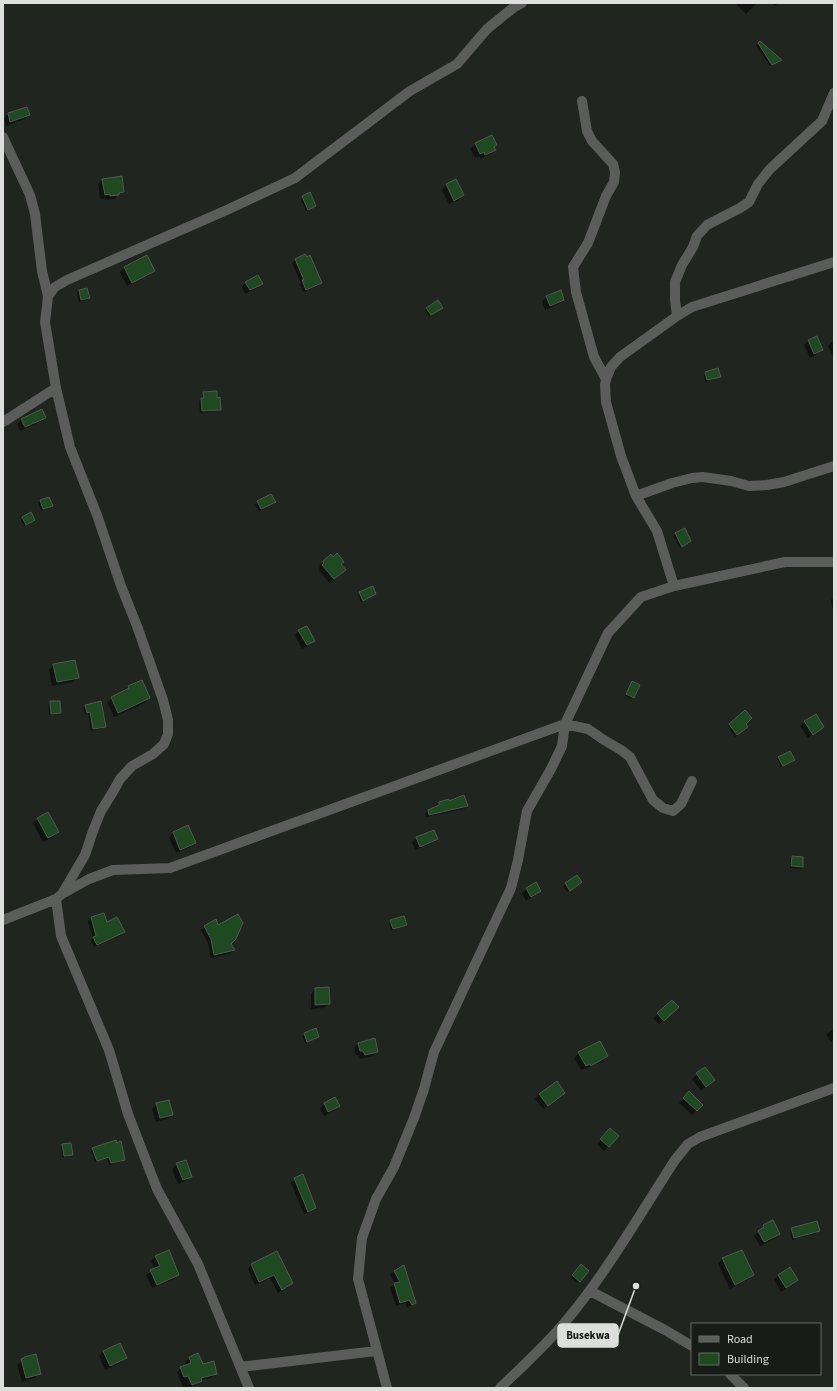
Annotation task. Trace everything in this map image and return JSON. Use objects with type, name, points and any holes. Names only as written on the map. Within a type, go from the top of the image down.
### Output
[{"type":"street","points":[[48,296],[55,287],[67,280],[229,209],[295,178],[410,91],[457,64],[487,30],[513,8],[522,3]]},
{"type":"street","points":[[677,316],[675,282],[697,236],[707,225],[749,202],[758,184],[770,169],[822,121],[834,93]]},
{"type":"street","points":[[582,102],[587,131],[592,141],[613,164],[615,172],[614,182],[606,196],[588,243],[573,267],[576,292],[594,357],[606,379]]},
{"type":"street","points":[[3,137],[30,195],[35,214],[42,271],[48,296],[46,322],[56,388],[70,447],[97,515],[121,586],[137,626],[163,700],[168,720],[168,734],[164,744],[153,754],[132,766],[120,779],[101,811],[85,856],[59,897],[61,936],[108,1050],[128,1114],[155,1182],[198,1264],[249,1388]]},
{"type":"street","points":[[674,586],[657,532],[636,496],[621,456],[606,402],[606,379],[611,366],[620,357],[692,307],[834,262]]},
{"type":"street","points":[[3,422],[56,388]]},
{"type":"street","points":[[636,496],[672,482],[692,478],[731,481],[749,486],[767,485],[784,482],[834,466]]},
{"type":"street","points":[[387,1388],[358,1279],[362,1238],[376,1199],[394,1167],[414,1118],[434,1052],[510,888],[518,860],[527,811],[551,769],[562,746],[565,724],[608,633],[641,597],[674,586],[785,562],[834,562]]},
{"type":"street","points":[[3,920],[59,897],[89,879],[113,870],[170,868],[565,724],[588,729],[630,757],[653,800],[669,811],[673,812],[681,804],[692,781]]},
{"type":"street","points":[[500,1388],[534,1356],[560,1328],[590,1291],[675,1160],[688,1144],[700,1137],[834,1088]]},
{"type":"street","points":[[590,1291],[665,1330],[691,1345]]},
{"type":"street","points":[[240,1367],[376,1351]]},
{"type":"street","points":[[731,1375],[744,1388]]},
{"type":"building","points":[[760,41],[782,60],[772,65],[758,43]]},
{"type":"building","points":[[27,107],[30,115],[10,122],[8,113]]},
{"type":"building","points":[[492,135],[497,145],[494,147],[496,150],[485,155],[484,152],[480,154],[475,143]]},
{"type":"building","points":[[122,176],[124,192],[119,193],[119,195],[105,195],[102,179]]},
{"type":"building","points":[[456,179],[464,195],[454,201],[446,184]]},
{"type":"building","points":[[310,192],[316,206],[308,210],[302,196]]},
{"type":"building","points":[[305,254],[307,257],[310,255],[322,283],[306,290],[302,280],[304,280],[295,259]]},
{"type":"building","points":[[147,255],[155,271],[132,283],[124,267]]},
{"type":"building","points":[[258,275],[263,284],[250,290],[245,282]]},
{"type":"building","points":[[87,288],[90,298],[81,300],[79,290]]},
{"type":"building","points":[[561,290],[564,300],[550,306],[546,296]]},
{"type":"building","points":[[438,300],[443,308],[431,315],[426,308]]},
{"type":"building","points":[[817,336],[823,350],[814,354],[808,340]]},
{"type":"building","points":[[718,368],[721,377],[707,380],[705,372]]},
{"type":"building","points":[[217,391],[217,398],[220,397],[221,410],[202,411],[201,398],[204,398],[203,392]]},
{"type":"building","points":[[42,409],[46,418],[25,427],[21,419]]},
{"type":"building","points":[[271,494],[276,502],[261,509],[257,501]]},
{"type":"building","points":[[49,497],[53,506],[43,509],[40,500]]},
{"type":"building","points":[[31,512],[35,520],[26,525],[22,517]]},
{"type":"building","points":[[685,528],[691,541],[682,547],[675,533]]},
{"type":"building","points":[[337,553],[344,562],[341,564],[346,570],[334,579],[322,565],[324,563],[323,561],[331,554],[333,557]]},
{"type":"building","points":[[373,586],[376,594],[363,601],[359,592]]},
{"type":"building","points":[[307,626],[315,641],[307,645],[298,630]]},
{"type":"building","points":[[75,660],[79,678],[57,682],[53,664]]},
{"type":"building","points":[[142,680],[150,698],[118,713],[111,697],[129,688],[128,686]]},
{"type":"building","points":[[632,681],[640,685],[634,698],[626,694]]},
{"type":"building","points":[[50,701],[60,701],[61,713],[51,714]]},
{"type":"building","points":[[101,701],[106,727],[93,729],[90,712],[87,713],[85,705]]},
{"type":"building","points":[[745,710],[752,718],[746,724],[748,727],[737,735],[729,724]]},
{"type":"building","points":[[816,714],[824,727],[813,735],[804,721]]},
{"type":"building","points":[[790,751],[795,760],[783,766],[778,757]]},
{"type":"building","points":[[464,795],[468,806],[429,815],[428,810],[439,805],[439,802],[449,799],[449,801]]},
{"type":"building","points":[[48,812],[59,832],[48,838],[37,818]]},
{"type":"building","points":[[188,825],[196,843],[180,850],[173,832]]},
{"type":"building","points":[[434,830],[438,839],[420,847],[416,837]]},
{"type":"building","points":[[792,856],[803,857],[803,867],[791,866]]},
{"type":"building","points":[[577,875],[582,882],[570,891],[565,883]]},
{"type":"building","points":[[536,882],[541,891],[531,897],[526,888]]},
{"type":"building","points":[[104,913],[107,922],[117,917],[125,932],[97,945],[93,937],[96,936],[91,917]]},
{"type":"building","points":[[238,914],[243,923],[236,939],[231,944],[235,950],[214,955],[211,939],[204,926],[216,919],[218,925]]},
{"type":"building","points":[[404,916],[407,925],[393,929],[390,920]]},
{"type":"building","points":[[329,987],[330,1004],[315,1005],[315,988]]},
{"type":"building","points":[[672,1000],[679,1007],[664,1021],[657,1013]]},
{"type":"building","points":[[316,1028],[319,1037],[307,1042],[304,1033]]},
{"type":"building","points":[[375,1038],[378,1052],[365,1055],[363,1051],[360,1051],[358,1043]]},
{"type":"building","points":[[600,1041],[608,1056],[591,1066],[590,1064],[586,1066],[578,1052]]},
{"type":"building","points":[[705,1067],[715,1080],[706,1087],[696,1073]]},
{"type":"building","points":[[557,1081],[565,1093],[548,1106],[539,1094]]},
{"type":"building","points":[[689,1091],[703,1105],[697,1111],[683,1098]]},
{"type":"building","points":[[335,1097],[340,1106],[328,1112],[324,1103]]},
{"type":"building","points":[[169,1100],[173,1115],[160,1118],[156,1103]]},
{"type":"building","points":[[610,1128],[619,1136],[609,1147],[600,1139]]},
{"type":"building","points":[[116,1140],[117,1143],[121,1141],[125,1160],[111,1163],[109,1157],[97,1161],[92,1148]]},
{"type":"building","points":[[71,1143],[73,1155],[64,1156],[62,1144]]},
{"type":"building","points":[[186,1160],[192,1177],[183,1180],[176,1163]]},
{"type":"building","points":[[303,1174],[316,1208],[308,1212],[294,1178]]},
{"type":"building","points":[[773,1220],[780,1234],[764,1242],[758,1231],[764,1227],[763,1225]]},
{"type":"building","points":[[817,1221],[820,1231],[794,1238],[791,1228]]},
{"type":"building","points":[[169,1250],[179,1275],[157,1285],[150,1270],[160,1266],[155,1256]]},
{"type":"building","points":[[742,1250],[754,1275],[735,1285],[722,1258]]},
{"type":"building","points":[[277,1251],[293,1283],[282,1290],[274,1275],[259,1282],[251,1264]]},
{"type":"building","points":[[581,1264],[589,1271],[580,1282],[572,1275]]},
{"type":"building","points":[[404,1265],[416,1303],[412,1305],[409,1300],[400,1303],[394,1283],[400,1282],[394,1271]]},
{"type":"building","points":[[790,1267],[798,1280],[786,1288],[778,1275]]},
{"type":"building","points":[[120,1343],[127,1358],[110,1366],[103,1351]]},
{"type":"building","points":[[198,1353],[203,1364],[214,1361],[217,1374],[201,1378],[202,1381],[192,1385],[188,1376],[184,1377],[180,1367],[191,1363],[189,1357]]},
{"type":"building","points":[[36,1354],[41,1374],[26,1378],[21,1359]]},
{"type":"place","name":"Busekwa","points":[[636,1286]]}]
